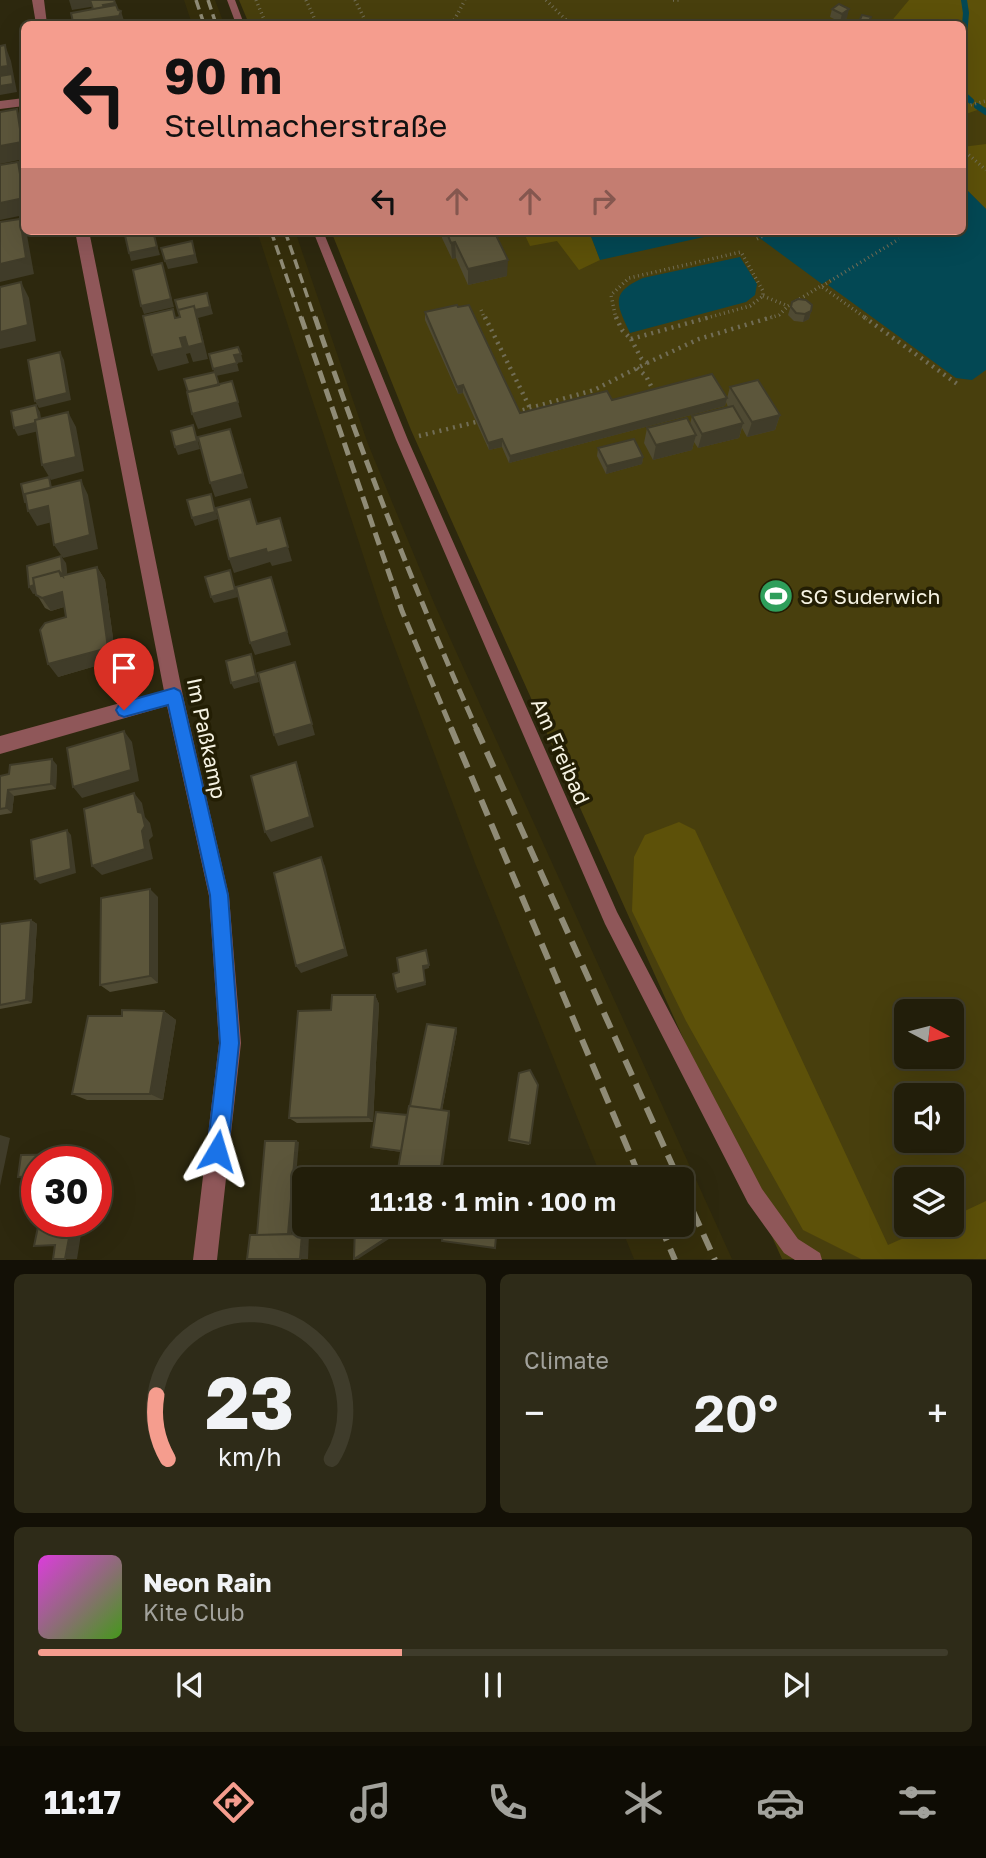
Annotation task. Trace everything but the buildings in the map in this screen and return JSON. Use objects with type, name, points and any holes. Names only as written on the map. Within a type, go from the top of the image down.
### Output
[{"type":"street","points":[[38,0],[42,21]]},
{"type":"street","points":[[0,105],[21,102]]},
{"type":"street","name":"Im Paßkamp","points":[[83,235],[174,696],[219,895],[230,1043],[205,1259]]},
{"type":"street","points":[[0,745],[174,696]]},
{"type":"lane","points":[[231,0],[239,21]]},
{"type":"lane","name":"Am Freibad","points":[[320,235],[402,440],[611,918],[755,1196],[791,1247],[813,1259]]},
{"type":"path","points":[[256,0],[265,21]]},
{"type":"path","points":[[306,0],[316,21]]},
{"type":"path","points":[[355,0],[366,21]]},
{"type":"path","points":[[454,21],[465,0]]},
{"type":"path","points":[[546,0],[567,21]]},
{"type":"path","points":[[673,0],[682,0]]},
{"type":"path","points":[[966,106],[986,101]]},
{"type":"path","points":[[966,152],[986,170]]},
{"type":"path","points":[[757,239],[765,235]]},
{"type":"path","points":[[516,412],[531,410],[594,390],[699,339],[779,316],[788,306],[899,239]]},
{"type":"path","points":[[647,363],[640,358],[631,339],[623,333],[615,318],[611,295],[629,278],[741,252],[759,281],[763,296]]},
{"type":"path","points":[[821,286],[960,386]]},
{"type":"path","points":[[763,296],[788,306]]},
{"type":"path","points":[[631,339],[750,306],[763,296]]},
{"type":"path","points":[[481,310],[531,410]]},
{"type":"path","points":[[636,368],[646,376],[655,393]]},
{"type":"path","points":[[402,440],[476,422]]},
{"type":"shaded area","points":[[184,0],[215,0],[223,21],[191,21]]},
{"type":"shaded area","points":[[239,0],[986,0],[986,1259],[782,1259],[411,430],[333,235],[966,235],[966,21],[248,21]]},
{"type":"shaded area","points":[[909,0],[986,0],[986,107],[966,114],[966,21],[892,21]]},
{"type":"shaded area","points":[[986,144],[986,209],[966,189],[966,146]]},
{"type":"shaded area","points":[[258,235],[296,235],[368,444],[434,603],[690,1167],[597,1167],[475,863],[383,616]]},
{"type":"shaded area","points":[[525,235],[591,235],[600,260],[579,270],[557,241],[530,246]]},
{"type":"shaded area","points":[[679,822],[695,830],[888,1245],[906,1237],[964,1237],[964,1211],[986,1201],[986,1259],[861,1259],[803,1230],[686,1021],[632,911],[634,857],[645,835]]},
{"type":"shaded area","points":[[694,1175],[732,1259],[634,1259],[625,1237],[694,1237]]},
{"type":"water","points":[[966,189],[986,209],[986,370],[972,380],[956,378],[828,285],[832,282],[830,279],[822,284],[755,235],[966,235]]},
{"type":"water","points":[[591,235],[713,235],[600,260]]},
{"type":"water","points":[[740,257],[757,284],[755,295],[746,302],[630,333],[619,301],[625,289],[632,284],[643,278]]},
{"type":"waterway","points":[[964,0],[965,21]]},
{"type":"waterway","points":[[966,97],[971,101]]},
{"type":"waterway","points":[[977,106],[986,112]]},
{"type":"railway","points":[[196,0],[203,21]]},
{"type":"railway","points":[[208,0],[215,21]]},
{"type":"railway","points":[[272,235],[301,319]]},
{"type":"railway","points":[[286,235],[315,319]]},
{"type":"railway","points":[[301,317],[402,611],[452,730]]},
{"type":"railway","points":[[315,317],[391,525],[477,730]]},
{"type":"railway","points":[[451,728],[636,1167]]},
{"type":"railway","points":[[476,728],[673,1167]]},
{"type":"railway","points":[[694,1214],[715,1260]]},
{"type":"railway","points":[[665,1237],[675,1260]]},
{"type":"place","name":"SG Suderwich","points":[[776,596]]},
{"type":"route","points":[[124,710],[174,696],[219,895],[230,1043],[217,1151]]}]
